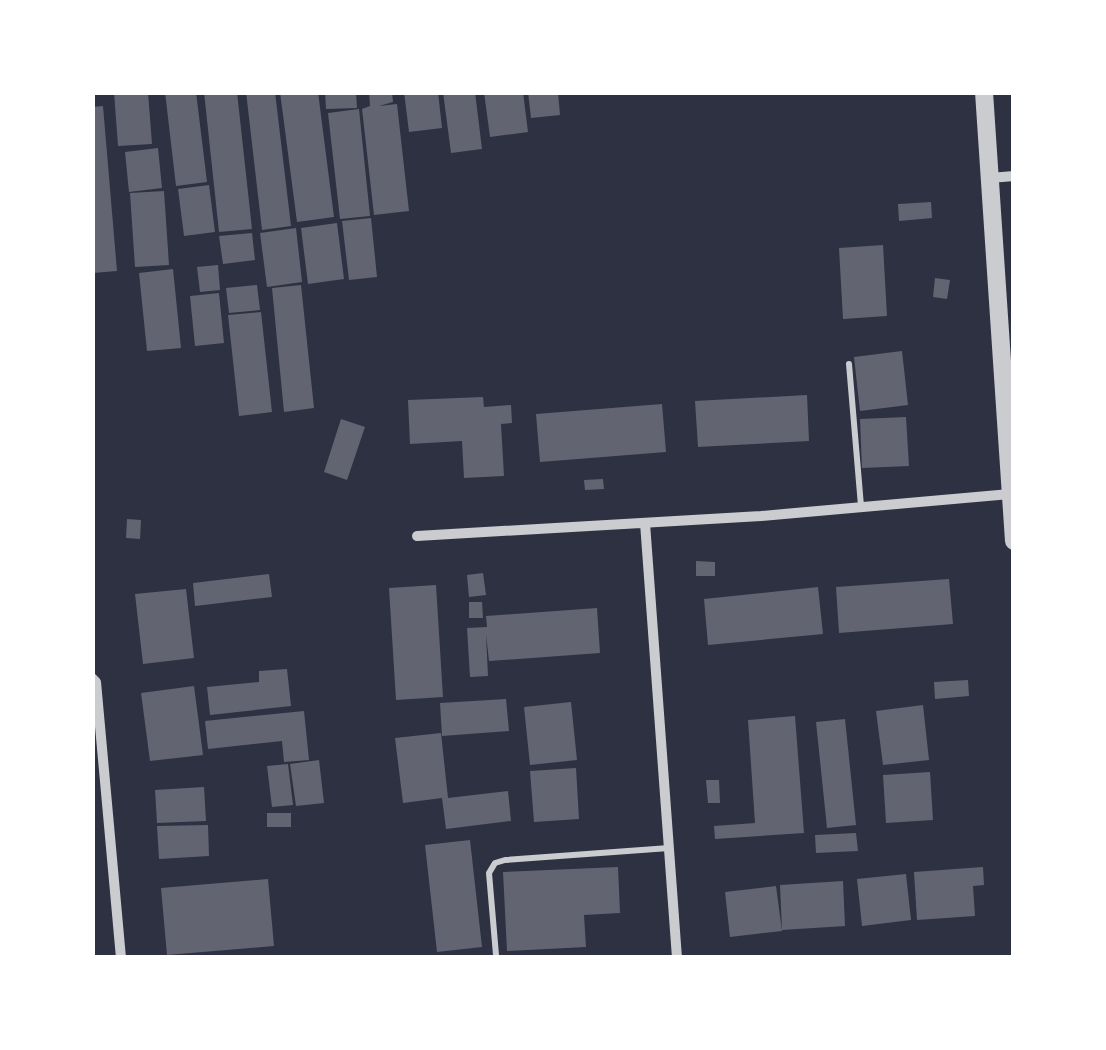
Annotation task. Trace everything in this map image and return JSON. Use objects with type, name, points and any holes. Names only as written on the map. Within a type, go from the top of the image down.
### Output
[{"type":"street","points":[[984,92],[1008,367],[1014,541]]},
{"type":"street","points":[[990,178],[1014,176]]},
{"type":"street","points":[[416,536],[645,523],[1010,494]]},
{"type":"street","points":[[645,523],[677,958]]},
{"type":"street","points":[[92,678],[96,682],[121,958]]},
{"type":"lane","points":[[849,364],[861,506]]},
{"type":"lane","points":[[496,954],[489,874],[495,864],[504,860],[669,848]]},
{"type":"building","points":[[114,92],[148,92],[152,144],[118,146]]},
{"type":"building","points":[[165,92],[196,92],[207,182],[176,186]]},
{"type":"building","points":[[204,92],[237,92],[252,229],[219,232]]},
{"type":"building","points":[[246,92],[275,92],[291,226],[262,230]]},
{"type":"building","points":[[280,92],[318,92],[334,217],[297,222]]},
{"type":"building","points":[[325,92],[356,92],[357,108],[326,109]]},
{"type":"building","points":[[369,92],[392,92],[393,102],[379,106],[397,104],[409,211],[374,215],[362,109],[370,106]]},
{"type":"building","points":[[404,92],[438,92],[442,128],[409,132]]},
{"type":"building","points":[[443,92],[475,92],[482,149],[451,153]]},
{"type":"building","points":[[484,92],[523,92],[528,132],[490,137]]},
{"type":"building","points":[[528,92],[558,92],[560,115],[531,118]]},
{"type":"building","points":[[103,106],[117,271],[93,273],[92,107]]},
{"type":"building","points":[[359,109],[370,216],[340,219],[328,113]]},
{"type":"building","points":[[158,148],[162,188],[129,192],[125,152]]},
{"type":"building","points":[[209,185],[215,232],[184,236],[178,189]]},
{"type":"building","points":[[164,191],[169,265],[135,267],[130,193]]},
{"type":"building","points":[[931,202],[932,218],[899,221],[898,204]]},
{"type":"building","points":[[371,218],[377,277],[349,280],[342,221]]},
{"type":"building","points":[[337,223],[344,279],[308,284],[301,228]]},
{"type":"building","points":[[296,228],[302,282],[267,287],[260,233]]},
{"type":"building","points":[[252,233],[255,260],[223,264],[219,236]]},
{"type":"building","points":[[883,245],[887,316],[843,319],[839,248]]},
{"type":"building","points":[[218,265],[220,290],[200,292],[197,267]]},
{"type":"building","points":[[173,269],[181,348],[147,351],[139,273]]},
{"type":"building","points":[[935,278],[950,280],[947,299],[933,297]]},
{"type":"building","points":[[257,285],[260,310],[229,313],[226,288]]},
{"type":"building","points":[[301,285],[314,408],[284,412],[272,288]]},
{"type":"building","points":[[219,293],[224,343],[195,346],[190,296]]},
{"type":"building","points":[[261,312],[272,412],[239,416],[228,315]]},
{"type":"building","points":[[902,351],[908,405],[860,411],[854,357]]},
{"type":"building","points":[[807,395],[809,441],[698,447],[695,401]]},
{"type":"building","points":[[483,397],[484,407],[511,405],[512,423],[501,424],[504,476],[464,478],[462,441],[410,444],[408,400]]},
{"type":"building","points":[[662,404],[666,452],[540,462],[536,414]]},
{"type":"building","points":[[906,417],[909,466],[862,468],[860,419]]},
{"type":"building","points":[[341,419],[365,427],[347,480],[324,472]]},
{"type":"building","points":[[603,479],[604,489],[585,490],[584,480]]},
{"type":"building","points":[[127,519],[141,520],[140,539],[126,538]]},
{"type":"building","points":[[696,561],[715,562],[715,576],[696,576]]},
{"type":"building","points":[[483,573],[486,595],[469,597],[467,575]]},
{"type":"building","points":[[269,574],[272,597],[195,606],[193,583]]},
{"type":"building","points":[[949,579],[953,624],[839,633],[836,587]]},
{"type":"building","points":[[436,585],[443,697],[396,700],[389,588]]},
{"type":"building","points":[[818,587],[823,634],[708,645],[704,599]]},
{"type":"building","points":[[186,589],[194,658],[143,664],[135,594]]},
{"type":"building","points":[[469,602],[482,602],[483,618],[469,618]]},
{"type":"building","points":[[597,608],[600,653],[489,661],[486,634],[488,676],[470,677],[467,628],[487,627],[486,616]]},
{"type":"building","points":[[287,669],[291,706],[210,715],[207,687],[259,682],[259,671]]},
{"type":"building","points":[[968,680],[969,696],[935,699],[934,682]]},
{"type":"building","points":[[194,686],[203,755],[150,761],[141,693]]},
{"type":"building","points":[[506,699],[509,731],[442,736],[440,703]]},
{"type":"building","points":[[571,702],[577,760],[530,765],[524,707]]},
{"type":"building","points":[[923,705],[929,760],[883,765],[876,711]]},
{"type":"building","points":[[304,711],[309,760],[284,762],[282,741],[208,749],[205,721]]},
{"type":"building","points":[[795,716],[804,833],[715,839],[714,826],[755,823],[748,720]]},
{"type":"building","points":[[845,719],[856,825],[827,828],[816,722]]},
{"type":"building","points":[[441,733],[448,798],[508,791],[511,821],[446,829],[442,798],[403,803],[395,738]]},
{"type":"building","points":[[319,760],[324,803],[296,806],[290,764]]},
{"type":"building","points":[[288,764],[293,805],[272,807],[267,766]]},
{"type":"building","points":[[576,768],[579,819],[534,822],[530,771]]},
{"type":"building","points":[[930,772],[933,820],[886,823],[883,775]]},
{"type":"building","points":[[706,780],[719,780],[720,803],[708,803]]},
{"type":"building","points":[[204,787],[206,821],[157,823],[155,790]]},
{"type":"building","points":[[267,813],[291,813],[291,827],[267,827]]},
{"type":"building","points":[[208,825],[209,856],[159,859],[157,826]]},
{"type":"building","points":[[856,833],[858,851],[816,853],[815,835]]},
{"type":"building","points":[[470,840],[482,947],[437,952],[425,845]]},
{"type":"building","points":[[618,867],[620,913],[584,915],[586,947],[507,951],[503,872]]},
{"type":"building","points":[[983,867],[984,885],[973,886],[975,916],[917,920],[914,872]]},
{"type":"building","points":[[906,874],[911,920],[862,926],[857,879]]},
{"type":"building","points":[[268,879],[274,946],[167,955],[161,888]]},
{"type":"building","points":[[843,881],[845,926],[782,930],[780,885]]},
{"type":"building","points":[[776,886],[782,931],[730,937],[725,892]]}]
